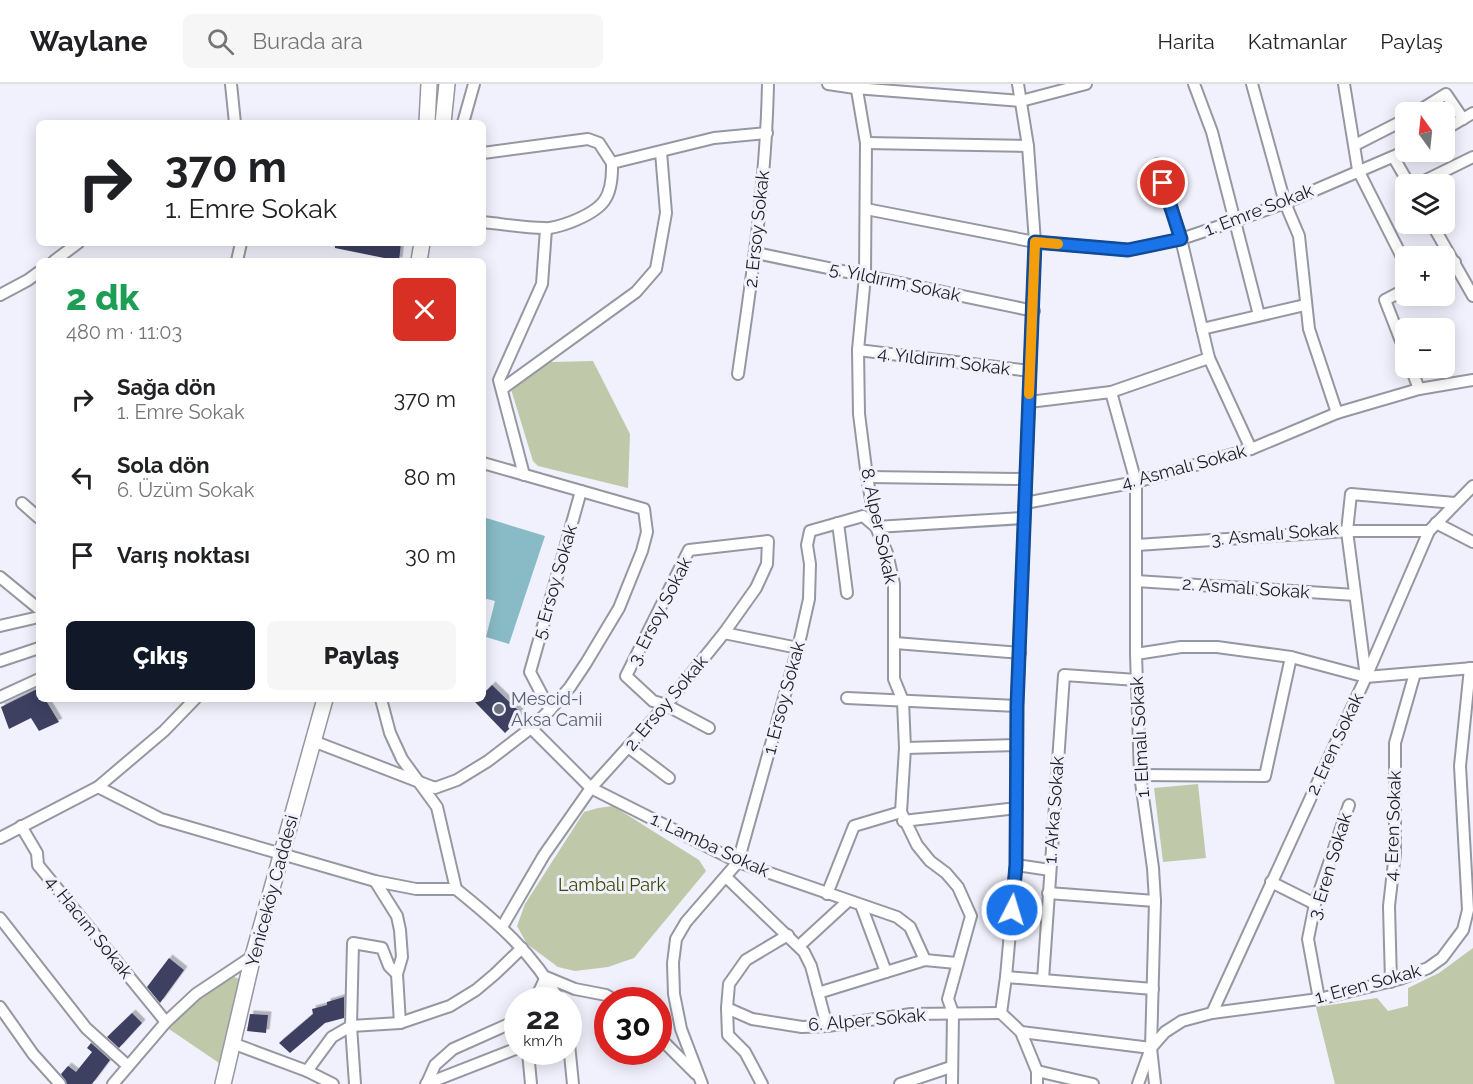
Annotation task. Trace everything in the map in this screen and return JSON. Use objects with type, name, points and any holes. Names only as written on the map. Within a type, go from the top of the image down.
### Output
[{"type":"street","points":[[231,84],[234,120]]},
{"type":"street","points":[[427,120],[429,84]]},
{"type":"street","points":[[443,120],[447,84]]},
{"type":"street","points":[[465,120],[474,84]]},
{"type":"street","name":"2. Ersoy Sokak","points":[[738,374],[756,253],[767,132],[768,84]]},
{"type":"street","points":[[828,84],[1021,101],[1086,84]]},
{"type":"street","points":[[1018,84],[1028,146],[1035,242],[1034,311],[1017,706],[1016,865],[1001,1013],[1021,1032],[1037,1071],[1037,1084]]},
{"type":"street","points":[[1194,84],[1212,132],[1259,315]]},
{"type":"street","points":[[1252,84],[1285,203],[1299,236],[1309,328],[1337,413]]},
{"type":"street","points":[[1344,84],[1358,170],[1396,246]]},
{"type":"street","name":"8. Alper Sokak","points":[[856,86],[866,143],[865,276],[858,350],[859,414],[876,527],[887,553],[894,584],[894,679],[903,701],[905,748],[902,817]]},
{"type":"street","points":[[1433,102],[1446,94],[1454,102]]},
{"type":"street","points":[[1455,103],[1468,116],[1455,124]]},
{"type":"street","points":[[1355,145],[1395,125]]},
{"type":"street","points":[[612,163],[714,138],[767,132]]},
{"type":"street","points":[[486,153],[588,139],[599,143],[612,163],[613,184],[603,204],[585,216],[546,229],[486,222]]},
{"type":"street","points":[[866,143],[1028,146]]},
{"type":"street","points":[[502,389],[636,292],[656,268],[666,213],[661,152]]},
{"type":"street","points":[[1438,174],[1473,157]]},
{"type":"street","points":[[1394,158],[1403,174]]},
{"type":"street","name":"1. Emre Sokak","points":[[866,209],[1035,242],[1128,250],[1181,239],[1235,222],[1285,203],[1358,170],[1394,158]]},
{"type":"street","points":[[1158,164],[1181,239],[1209,358],[1251,449]]},
{"type":"street","points":[[524,475],[499,380],[542,284],[546,229]]},
{"type":"street","points":[[58,258],[74,246]]},
{"type":"street","name":"5. Yıldırım Sokak","points":[[756,253],[1034,311]]},
{"type":"street","points":[[1455,262],[1473,296]]},
{"type":"street","points":[[0,295],[36,274]]},
{"type":"street","points":[[1395,295],[1385,300],[1395,326]]},
{"type":"street","points":[[1202,329],[1305,304]]},
{"type":"street","name":"4. Yıldırım Sokak","points":[[858,350],[1030,371]]},
{"type":"street","points":[[1029,402],[1111,392],[1209,358]]},
{"type":"street","points":[[1415,378],[1419,389]]},
{"type":"street","name":"4. Asmalı Sokak","points":[[1024,503],[1136,483],[1251,449],[1337,413],[1419,389],[1473,380]]},
{"type":"street","name":"1. Elmalı Sokak","points":[[1111,392],[1136,483],[1136,654],[1140,775],[1153,868],[1155,901],[1150,1048],[1155,1084]]},
{"type":"street","points":[[313,741],[435,788],[457,780],[489,761],[531,728],[550,710],[581,671],[619,608],[642,551],[646,532],[644,508],[486,464]]},
{"type":"street","points":[[867,477],[1026,479]]},
{"type":"street","name":"2. Eren Sokak","points":[[1212,1013],[1432,527],[1473,486]]},
{"type":"street","name":"5. Ersoy Sokak","points":[[550,710],[530,672],[581,491]]},
{"type":"street","name":"3. Asmalı Sokak","points":[[1137,545],[1347,531],[1351,494],[1455,503]]},
{"type":"street","points":[[22,503],[36,515]]},
{"type":"street","points":[[848,593],[838,523],[863,516],[876,527],[1024,518]]},
{"type":"street","name":"1. Ersoy Sokak","points":[[738,862],[798,648],[809,599],[810,564],[807,545],[810,531],[838,523]]},
{"type":"street","points":[[1366,677],[1347,531],[1432,527],[1473,542]]},
{"type":"street","name":"2. Ersoy Sokak","points":[[502,927],[544,855],[591,788],[666,705],[724,633],[756,588],[767,564],[768,541]]},
{"type":"street","name":"3. Ersoy Sokak","points":[[666,705],[653,701],[626,676],[689,550],[768,541]]},
{"type":"street","points":[[0,577],[36,607]]},
{"type":"street","name":"2. Asmalı Sokak","points":[[1136,581],[1355,595]]},
{"type":"street","points":[[0,626],[36,618]]},
{"type":"street","points":[[724,633],[798,648]]},
{"type":"street","points":[[895,643],[1020,653]]},
{"type":"street","points":[[1136,654],[1181,647],[1217,646],[1292,657],[1366,677],[1471,668]]},
{"type":"street","points":[[0,661],[36,649]]},
{"type":"street","points":[[1140,775],[1265,776],[1292,657]]},
{"type":"street","name":"1. Eren Sokak","points":[[1138,1084],[1150,1048],[1165,1032],[1182,1021],[1212,1013],[1319,999],[1391,981],[1428,968],[1442,958],[1463,930],[1467,910],[1460,766],[1468,741],[1471,668]]},
{"type":"street","name":"4. Eren Sokak","points":[[1391,981],[1389,906],[1395,853],[1395,744],[1415,673]]},
{"type":"street","name":"1. Arka Sokak","points":[[1043,980],[1064,675],[1137,680]]},
{"type":"street","points":[[0,698],[36,680]]},
{"type":"street","points":[[847,698],[1017,706]]},
{"type":"street","points":[[0,838],[98,787],[164,731],[192,702]]},
{"type":"street","name":"Yeniceköy Caddesi","points":[[223,1084],[253,956],[324,702]]},
{"type":"street","points":[[382,702],[390,733],[402,759],[437,807],[456,889],[502,927],[546,977],[552,987]]},
{"type":"street","points":[[666,705],[709,728]]},
{"type":"street","name":"1. Lamba Sokak","points":[[531,728],[591,788],[738,862],[897,916],[910,927],[925,960]]},
{"type":"street","points":[[905,748],[1017,746]]},
{"type":"street","points":[[628,747],[669,778]]},
{"type":"street","points":[[98,787],[161,819],[375,881],[416,889],[456,889]]},
{"type":"street","name":"3. Eren Sokak","points":[[1319,999],[1308,939],[1315,904],[1349,805]]},
{"type":"street","points":[[827,894],[854,826],[902,817],[1017,808]]},
{"type":"street","points":[[902,817],[917,845],[930,861],[946,873],[958,887],[971,916],[956,963],[948,999],[953,1013],[952,1084]]},
{"type":"street","name":"4. Hacım Sokak","points":[[21,826],[37,852],[38,864],[166,1022]]},
{"type":"street","points":[[700,1080],[681,1029],[674,994],[673,963],[676,939],[686,922],[738,862]]},
{"type":"street","points":[[1016,865],[1050,870]]},
{"type":"street","points":[[726,877],[799,946],[811,966],[828,1026]]},
{"type":"street","points":[[375,881],[397,916],[400,930],[402,957],[397,974],[400,1023]]},
{"type":"street","points":[[1271,882],[1315,904]]},
{"type":"street","points":[[1048,893],[1155,901]]},
{"type":"street","points":[[799,946],[848,901]]},
{"type":"street","points":[[861,905],[886,972]]},
{"type":"street","points":[[2,922],[86,1028],[128,1066]]},
{"type":"street","points":[[762,1084],[745,1052],[728,1035],[729,984],[746,960],[788,935]]},
{"type":"street","points":[[355,1084],[351,1026],[353,943],[382,948],[389,966],[397,974]]},
{"type":"street","points":[[307,1071],[332,1037],[351,1026],[400,1023],[427,1015],[459,1000],[495,974],[522,948]]},
{"type":"street","points":[[113,1084],[166,1022],[196,994],[253,956]]},
{"type":"street","points":[[818,993],[925,960],[956,963]]},
{"type":"street","points":[[541,987],[546,977]]},
{"type":"street","points":[[546,977],[575,989],[594,993]]},
{"type":"street","points":[[1006,977],[1153,989]]},
{"type":"street","points":[[0,1007],[33,1054],[60,1084]]},
{"type":"street","name":"6. Alper Sokak","points":[[727,1008],[753,1019],[802,1027],[828,1026],[911,1014],[1001,1013]]},
{"type":"street","points":[[426,1084],[435,1065],[453,1049],[504,1026]]},
{"type":"street","points":[[1021,1032],[1150,1048]]},
{"type":"street","points":[[232,1043],[307,1071],[333,1084]]},
{"type":"street","points":[[672,1051],[700,1080]]},
{"type":"street","points":[[426,1084],[454,1078],[504,1055]]},
{"type":"street","points":[[529,1065],[531,1084]]},
{"type":"street","points":[[571,1065],[573,1084]]},
{"type":"street","points":[[900,1084],[951,1067]]},
{"type":"street","points":[[1037,1071],[1093,1084]]},
{"type":"green space","points":[[593,361],[630,434],[628,488],[538,466],[533,461],[510,386],[551,362]]},
{"type":"green space","points":[[1198,784],[1206,858],[1163,862],[1154,788]]},
{"type":"green space","name":"Lambalı Park","points":[[613,806],[699,860],[706,871],[634,958],[608,967],[575,971],[558,967],[527,944],[517,926],[525,904],[584,812]]},
{"type":"green space","points":[[1473,948],[1473,1084],[1335,1084],[1316,1007],[1377,998],[1388,1011],[1408,1006],[1408,988],[1439,973]]},
{"type":"green space","points":[[234,977],[242,980],[219,1063],[169,1029],[194,1001]]},
{"type":"water","points":[[486,518],[545,536],[509,644],[486,637],[495,601],[486,599]]},
{"type":"building","points":[[335,246],[401,246],[399,258],[384,258],[335,248]]},
{"type":"building","name":"Mescid-i Aksa Camii","points":[[492,685],[523,715],[505,733],[475,702],[486,702],[486,691]]},
{"type":"building","points":[[36,690],[36,702],[47,702],[59,722],[39,731],[31,718],[9,729],[1,707]]},
{"type":"building","points":[[169,958],[184,970],[160,1003],[147,987]]},
{"type":"building","points":[[344,997],[344,1018],[325,1023],[290,1053],[279,1043],[313,1014],[312,1009]]},
{"type":"building","points":[[132,1013],[142,1023],[119,1048],[107,1037]]},
{"type":"building","points":[[250,1014],[268,1015],[266,1033],[247,1031]]},
{"type":"building","points":[[91,1043],[110,1060],[92,1084],[67,1084],[61,1074],[68,1066],[76,1072],[92,1052],[87,1048]]},
{"type":"slow traffic","points":[[1029,394],[1035,242],[1058,244]]},
{"type":"place","name":"Mescid-i Aksa Camii","points":[[499,709]]},
{"type":"route","points":[[1012,910],[1016,865],[1017,706],[1035,242],[1128,250],[1181,239],[1163,183]]}]
